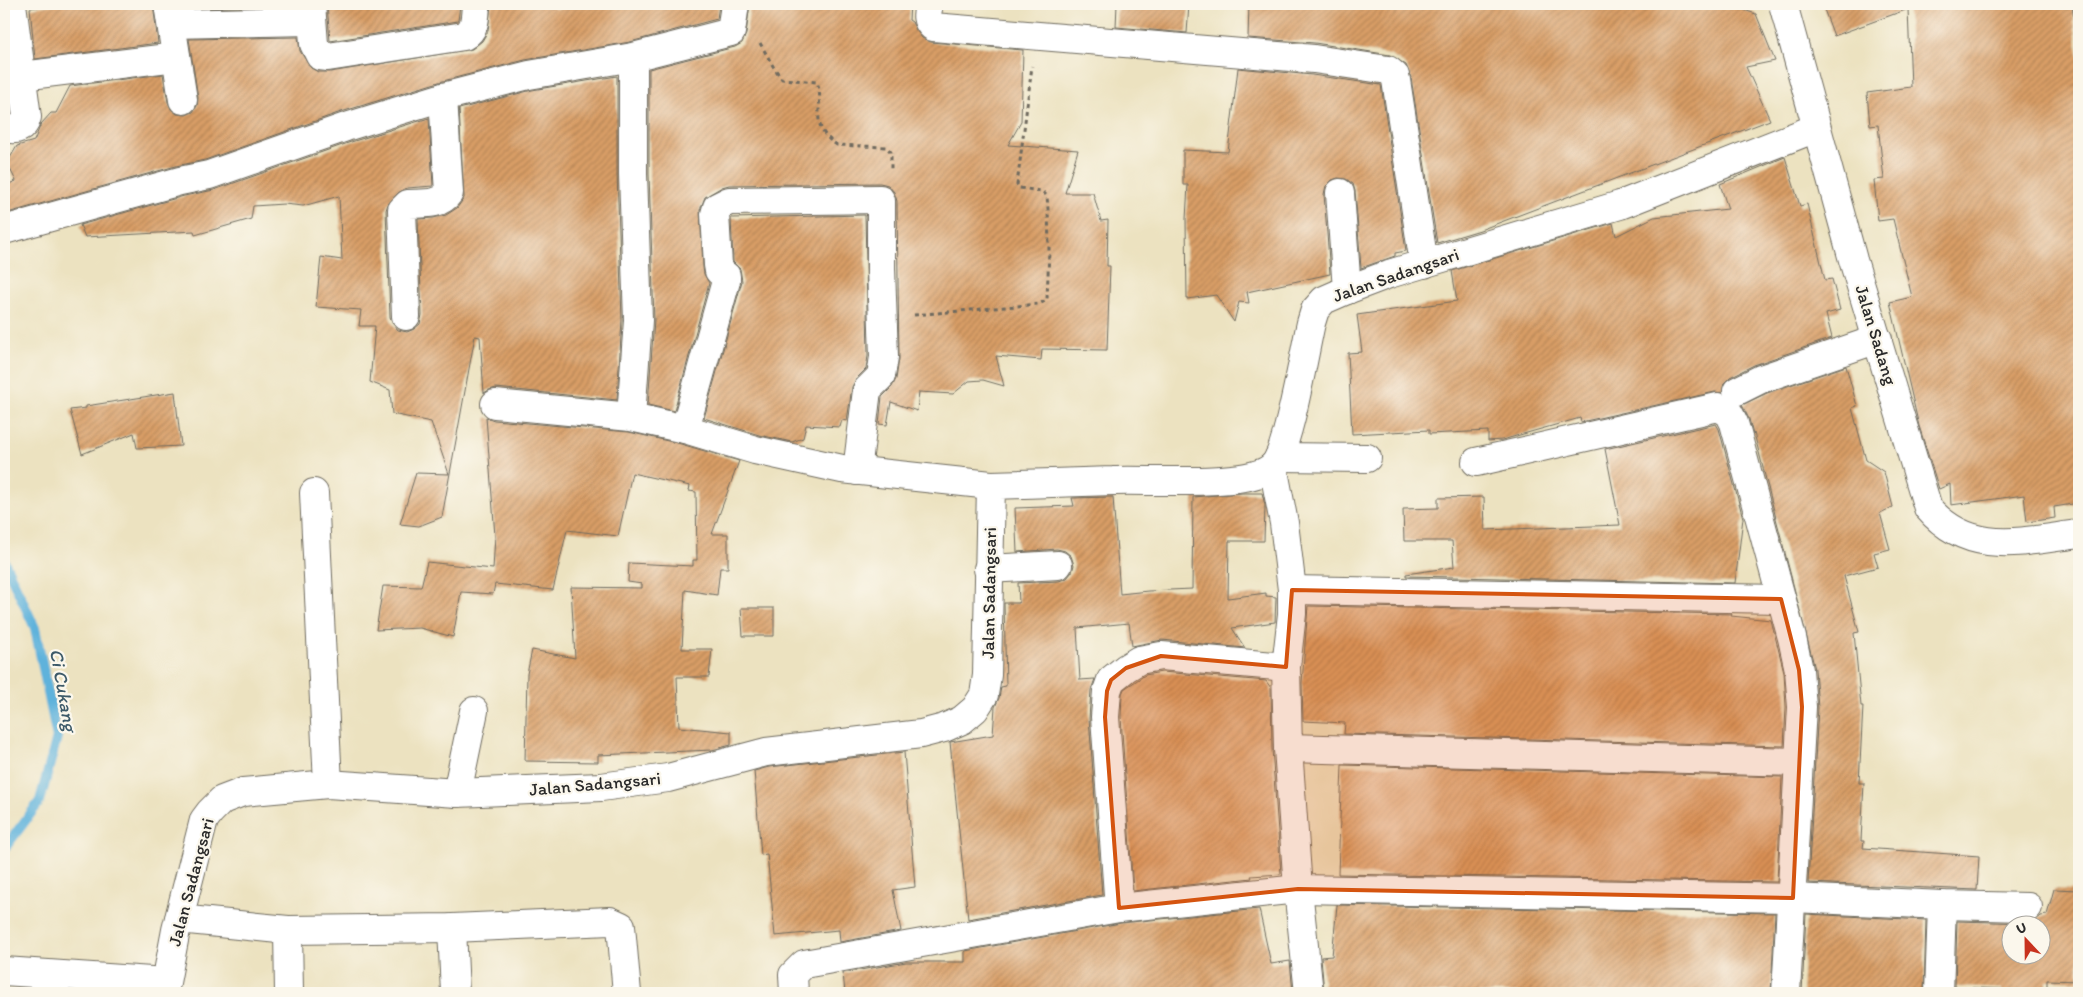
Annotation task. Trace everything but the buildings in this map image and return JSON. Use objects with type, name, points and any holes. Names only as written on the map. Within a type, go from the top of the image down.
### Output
[{"type":"street","points":[[4,128],[13,131],[20,128],[25,123],[27,117],[12,4]]},
{"type":"street","points":[[183,100],[170,14],[311,12],[314,44],[320,56],[328,57],[464,36],[473,27],[476,4]]},
{"type":"street","points":[[4,230],[180,181],[209,175],[346,126],[443,97],[529,75],[633,57],[731,32],[735,4]]},
{"type":"street","points":[[929,4],[927,16],[933,28],[1314,59],[1388,70],[1395,76],[1396,80],[1424,264]]},
{"type":"street","name":"Jalan Sadang","points":[[1783,4],[1853,260],[1928,508],[1940,522],[1974,540],[1996,543],[2079,534]]},
{"type":"street","points":[[22,76],[176,57]]},
{"type":"street","points":[[631,418],[638,320],[633,174],[633,57]]},
{"type":"street","points":[[406,316],[402,210],[408,204],[436,202],[445,199],[449,193],[443,97]]},
{"type":"street","name":"Jalan Sadangsari","points":[[1276,461],[1284,444],[1315,310],[1324,300],[1389,274],[1620,205],[1816,128]]},
{"type":"street","points":[[1340,193],[1347,290]]},
{"type":"street","points":[[686,429],[726,281],[726,276],[719,271],[718,265],[715,214],[717,207],[729,201],[880,199],[880,268],[884,357],[881,376],[867,390],[857,471]]},
{"type":"street","points":[[1737,391],[1761,379],[1878,339]]},
{"type":"street","points":[[495,404],[631,418],[686,429],[755,450],[857,471],[991,485],[1113,481],[1216,481],[1239,479],[1257,474],[1276,461],[1367,458]]},
{"type":"street","points":[[1476,462],[1718,407],[1728,413],[1734,423],[1799,670],[1802,707],[1793,849],[1793,898],[1786,993]]},
{"type":"street","points":[[1276,461],[1292,590],[1292,614],[1286,667],[1288,748],[1298,889],[1309,993]]},
{"type":"street","name":"Jalan Sadangsari","points":[[165,988],[179,919],[204,820],[222,800],[243,792],[328,784],[457,793],[601,787],[668,778],[766,752],[883,739],[944,728],[962,720],[975,709],[984,695],[987,675],[991,485]]},
{"type":"street","points":[[314,493],[328,784]]},
{"type":"street","points":[[988,569],[1058,565]]},
{"type":"street","points":[[1292,590],[1781,599]]},
{"type":"street","points":[[1119,908],[1105,716],[1107,691],[1111,680],[1139,660],[1161,656],[1286,667]]},
{"type":"street","points":[[457,793],[474,711]]},
{"type":"street","points":[[1288,748],[1799,762]]},
{"type":"street","points":[[794,993],[793,975],[804,964],[1119,908],[1298,889],[1793,898],[1942,906],[2028,907]]},
{"type":"street","points":[[1939,993],[1942,906]]},
{"type":"street","points":[[179,919],[288,930],[452,928],[610,921],[621,926],[627,993]]},
{"type":"street","points":[[452,928],[455,993]]},
{"type":"street","points":[[288,930],[289,993]]},
{"type":"street","points":[[4,971],[165,988]]},
{"type":"path","points":[[731,32],[754,39],[760,43],[782,79],[817,82],[818,118],[824,132],[833,142],[837,144],[883,146],[889,148],[892,159],[890,189],[881,201]]},
{"type":"path","points":[[883,317],[1039,304],[1047,300],[1048,200],[1042,190],[1019,188],[1017,182],[1036,37]]},
{"type":"highlighted area","points":[[1292,590],[1781,599],[1799,670],[1802,707],[1793,898],[1298,889],[1119,908],[1105,717],[1107,691],[1111,680],[1126,668],[1161,656],[1286,667]]},
{"type":"waterway","name":"Ci Cukang","points":[[4,561],[35,628],[57,737],[40,801],[4,849]]}]
